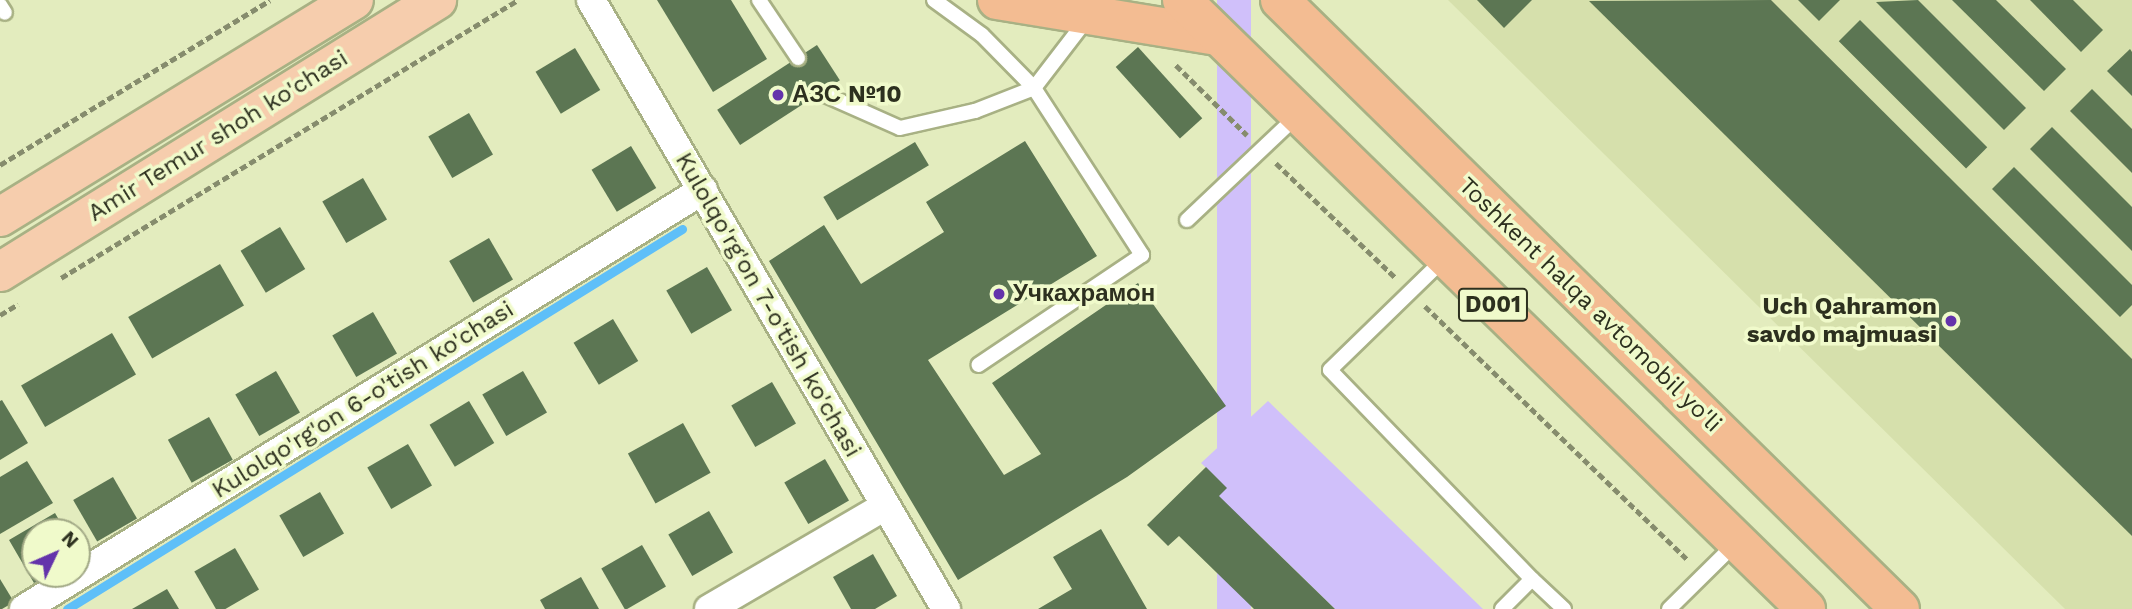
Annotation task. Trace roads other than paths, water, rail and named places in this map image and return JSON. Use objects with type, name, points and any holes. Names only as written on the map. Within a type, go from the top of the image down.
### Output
[{"type":"highway","points":[[997,0],[1217,36]]},
{"type":"highway","name":"D001","points":[[1182,0],[1806,609]]},
{"type":"highway","name":"Toshkent halqa avtomobil yo'li","points":[[1280,0],[1900,609]]},
{"type":"main road","name":"Amir Temur shoh ko'chasi","points":[[0,217],[354,0]]},
{"type":"main road","name":"Amir Temur shoh ko'chasi","points":[[0,272],[437,0]]},
{"type":"street","name":"Kulolqo'rg'on 7-o'tish ko'chasi","points":[[591,0],[946,609]]},
{"type":"street","name":"Kulolqo'rg'on 6-o'tish ko'chasi","points":[[24,609],[703,190]]},
{"type":"street","points":[[709,609],[885,506]]},
{"type":"lane","points":[[759,0],[798,58]]},
{"type":"lane","points":[[934,0],[982,35],[1034,88],[1142,255],[978,365]]},
{"type":"lane","points":[[821,93],[900,128],[1034,88],[1091,14]]},
{"type":"lane","points":[[1186,220],[1298,115]]},
{"type":"lane","points":[[1445,258],[1330,370],[1564,609]]},
{"type":"lane","points":[[1669,609],[1737,542]]},
{"type":"lane","points":[[1502,609],[1532,579]]},
{"type":"waterway","points":[[67,609],[682,229]]},
{"type":"place","name":"АЗС №10","points":[[778,95]]},
{"type":"place","name":"Учкахрамон","points":[[999,294]]},
{"type":"place","name":"Uch Qahramon savdo majmuasi","points":[[1951,321]]}]
